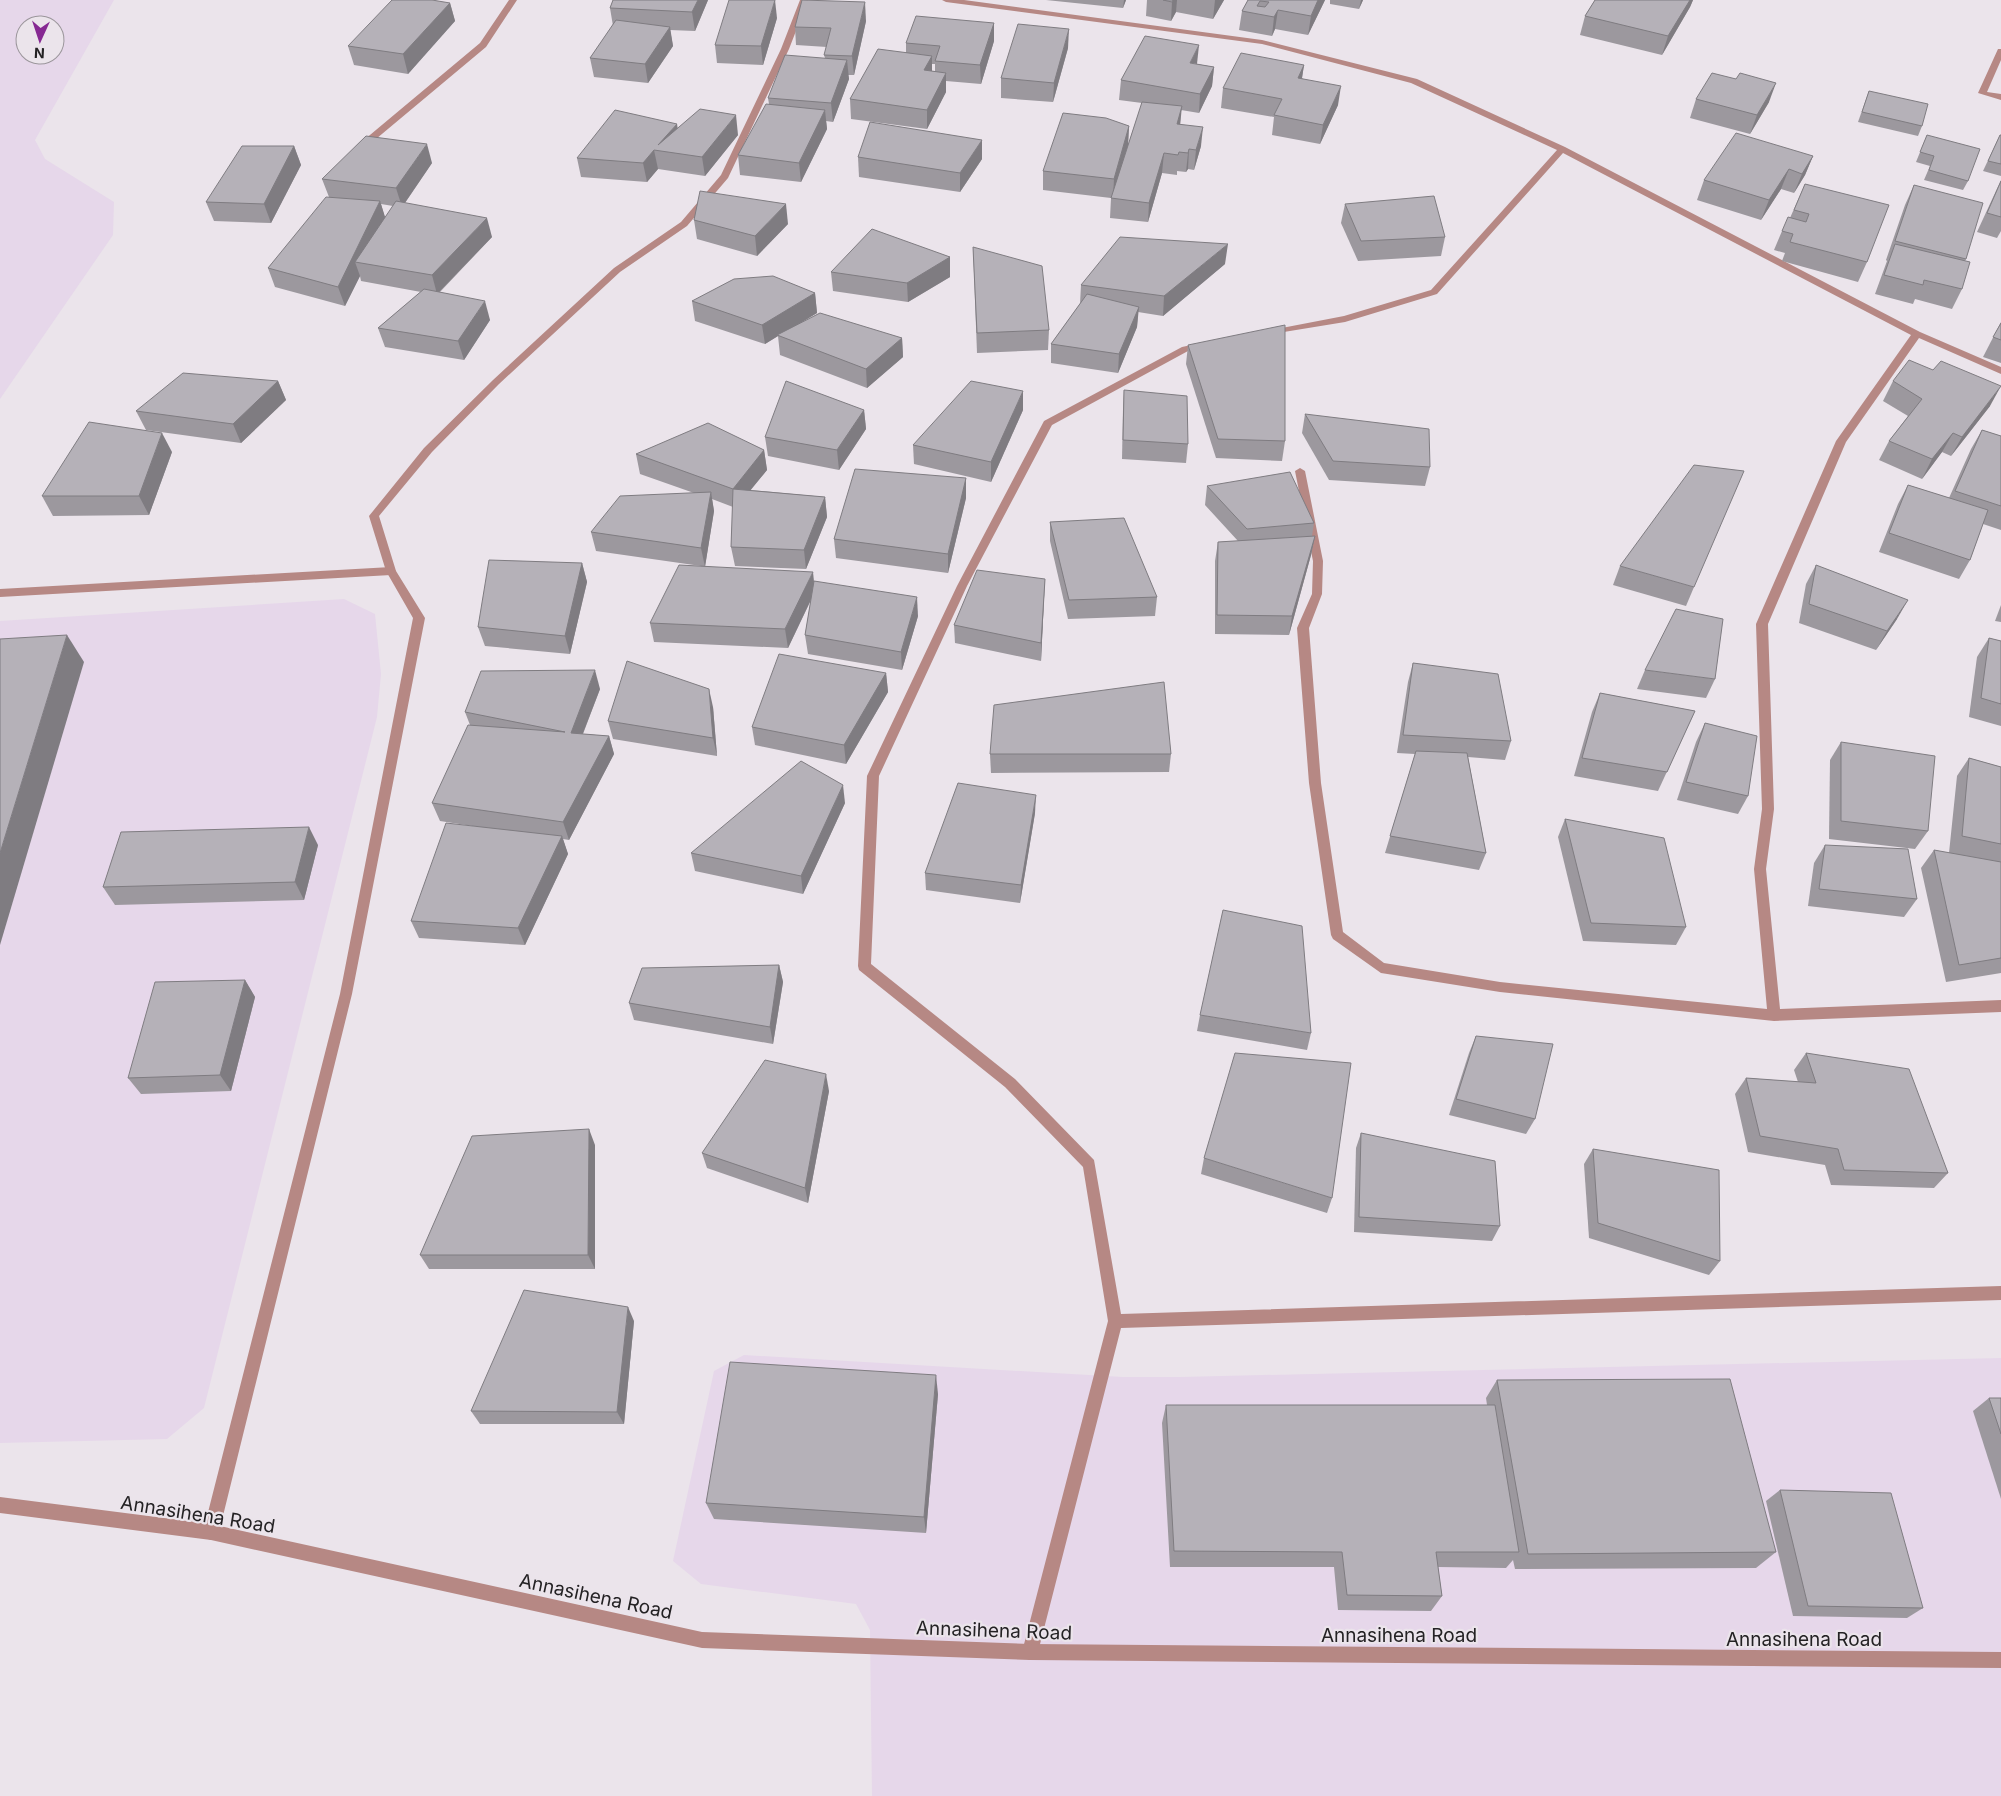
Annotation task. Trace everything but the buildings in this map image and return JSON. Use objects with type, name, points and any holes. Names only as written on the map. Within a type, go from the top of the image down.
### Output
[{"type":"street","points":[[355,152],[483,45],[513,0]]},
{"type":"street","points":[[212,1532],[346,994],[419,618],[391,570],[374,516],[428,450],[496,382],[617,270],[684,224],[725,176],[785,49],[804,0]]},
{"type":"street","points":[[946,0],[1262,42],[1414,81],[1562,149],[1917,334],[2001,371]]},
{"type":"street","points":[[2001,51],[1982,93],[2001,97]]},
{"type":"street","points":[[1260,335],[1345,319],[1434,292],[1562,149]]},
{"type":"street","points":[[1774,1015],[1760,869],[1768,809],[1762,624],[1842,441],[1917,334]]},
{"type":"street","points":[[1030,1652],[1115,1321],[1089,1164],[1010,1083],[864,966],[873,776],[962,586],[1048,423],[1184,349],[1213,344]]},
{"type":"street","points":[[1300,471],[1318,561],[1317,594],[1303,628],[1315,783],[1337,936],[1381,968],[1500,987],[1774,1015],[2001,1006]]},
{"type":"street","points":[[0,593],[391,570]]},
{"type":"street","points":[[1115,1321],[2001,1293]]},
{"type":"street","name":"Annasihena Road","points":[[0,1505],[212,1532],[702,1640],[1030,1652],[2001,1660]]},
{"type":"shaded area","points":[[0,0],[114,0],[35,140],[45,159],[114,202],[113,235],[0,399]]},
{"type":"shaded area","points":[[344,599],[375,614],[381,674],[377,717],[204,1408],[167,1439],[0,1443],[0,621]]},
{"type":"shaded area","points":[[744,1355],[1123,1377],[2001,1358],[2001,1796],[872,1796],[870,1630],[856,1604],[701,1584],[673,1561],[714,1371]]}]
